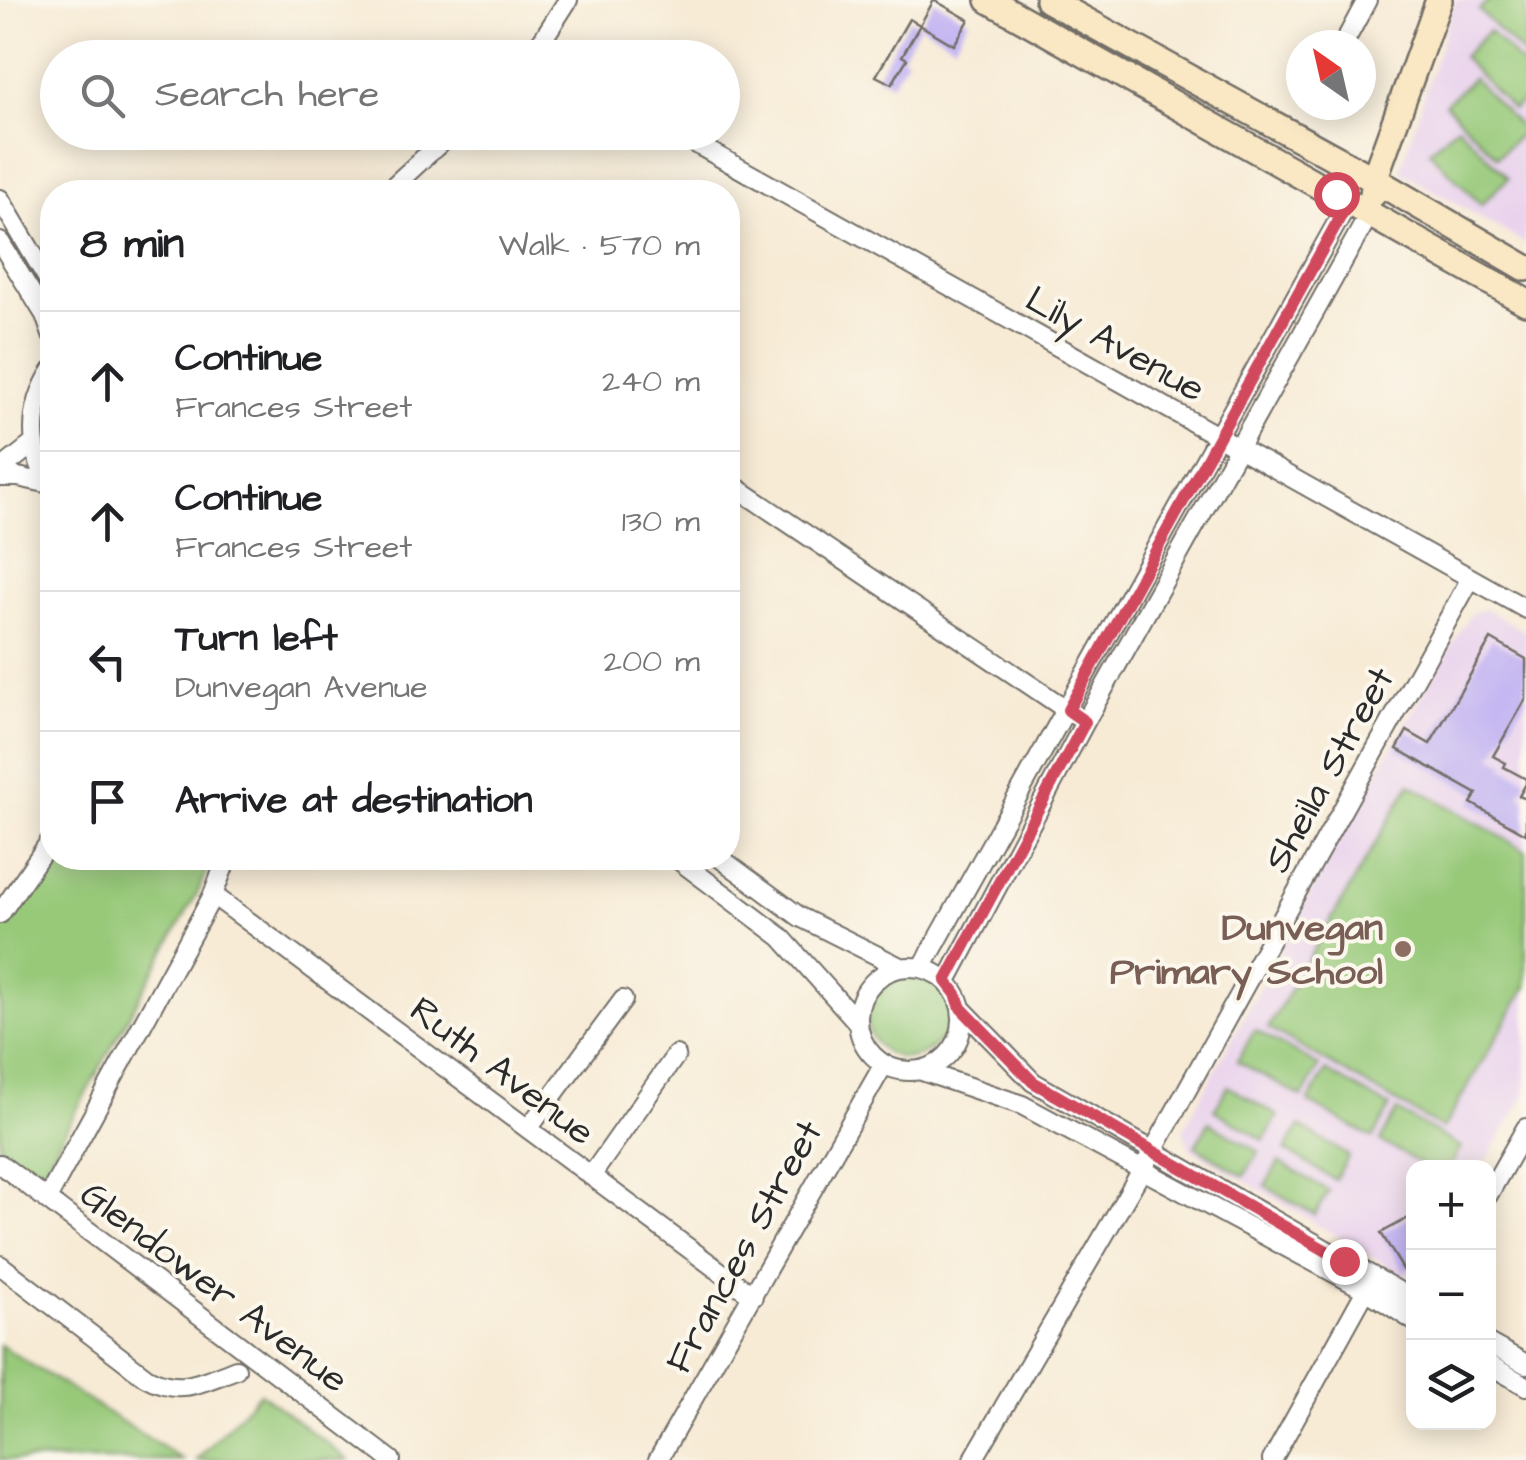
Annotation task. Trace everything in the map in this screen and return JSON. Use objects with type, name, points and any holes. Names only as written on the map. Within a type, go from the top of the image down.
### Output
[{"type":"main road","points":[[988,0],[1526,302]]},
{"type":"main road","points":[[1048,0],[1526,268]]},
{"type":"main road","points":[[1360,207],[1374,180],[1439,0]]},
{"type":"main road","points":[[1229,136],[1243,107]]},
{"type":"street","points":[[544,40],[568,0]]},
{"type":"street","points":[[1351,30],[1367,0]]},
{"type":"street","points":[[400,180],[432,150]]},
{"type":"street","name":"Lily Avenue","points":[[707,150],[1526,609]]},
{"type":"street","points":[[0,201],[40,266]]},
{"type":"street","points":[[922,968],[1218,438],[1360,207]]},
{"type":"street","points":[[946,981],[1085,722],[1330,289],[1360,207]]},
{"type":"street","points":[[0,242],[40,307]]},
{"type":"street","points":[[40,396],[34,442],[40,466]]},
{"type":"street","points":[[0,474],[34,442]]},
{"type":"street","points":[[0,474],[40,483]]},
{"type":"street","points":[[740,490],[1085,722]]},
{"type":"street","name":"Sheila Street","points":[[973,1460],[1152,1151],[1471,578]]},
{"type":"street","points":[[0,914],[40,856]]},
{"type":"street","points":[[47,1198],[214,895],[223,870]]},
{"type":"street","points":[[698,870],[782,937],[858,1024]]},
{"type":"street","points":[[736,870],[800,917],[900,968]]},
{"type":"street","name":"Ruth Avenue","points":[[214,895],[753,1296]]},
{"type":"street","points":[[782,937],[800,917]]},
{"type":"street","points":[[919,1070],[948,1054],[962,1024],[961,1008],[946,981],[922,968],[900,968],[873,982],[859,1008],[862,1039],[884,1064],[919,1070],[1022,1105],[1141,1170],[1369,1284],[1406,1297]]},
{"type":"street","points":[[528,1129],[623,1000]]},
{"type":"street","points":[[961,1008],[1033,1082],[1369,1284],[1406,1314]]},
{"type":"street","points":[[591,1176],[676,1055]]},
{"type":"street","name":"Frances Street","points":[[658,1460],[884,1064]]},
{"type":"street","points":[[1022,1105],[1033,1082]]},
{"type":"street","points":[[1496,1181],[1526,1128]]},
{"type":"street","name":"Glendower Avenue","points":[[2,1168],[47,1198],[391,1460]]},
{"type":"street","points":[[0,1264],[160,1385],[190,1386],[236,1369]]},
{"type":"street","points":[[1272,1460],[1369,1284]]},
{"type":"street","points":[[1496,1347],[1526,1364]]},
{"type":"street","points":[[1496,1369],[1526,1386]]},
{"type":"shaded area","points":[[1455,0],[1526,0],[1526,244],[1400,171]]},
{"type":"shaded area","name":"Dunvegan Primary School","points":[[1486,609],[1526,632],[1526,1093],[1487,1160],[1406,1160],[1404,1276],[1189,1148],[1183,1130],[1357,806],[1471,613]]},
{"type":"green space","points":[[1489,0],[1522,0],[1526,4],[1526,58],[1479,10]]},
{"type":"green space","points":[[1489,31],[1526,69],[1526,98],[1513,110],[1462,57]]},
{"type":"green space","points":[[1473,78],[1524,131],[1497,157],[1445,104]]},
{"type":"green space","points":[[1457,125],[1508,178],[1481,205],[1429,151]]},
{"type":"green space","points":[[1410,784],[1526,851],[1526,987],[1443,1129],[1268,1028]]},
{"type":"green space","points":[[40,867],[207,870],[40,1176],[0,1146],[0,927]]},
{"type":"green space","points":[[902,975],[932,983],[950,1007],[946,1034],[916,1056],[898,1057],[883,1050],[872,1038],[867,1022],[869,1004],[880,988]]},
{"type":"green space","points":[[1255,1030],[1319,1066],[1302,1097],[1237,1061]]},
{"type":"green space","points":[[1326,1071],[1390,1107],[1373,1138],[1308,1102]]},
{"type":"green space","points":[[1228,1086],[1278,1116],[1264,1140],[1214,1110]]},
{"type":"green space","points":[[1397,1111],[1461,1147],[1454,1160],[1414,1160],[1380,1141]]},
{"type":"green space","points":[[1209,1122],[1259,1152],[1244,1176],[1195,1146]]},
{"type":"green space","points":[[1300,1126],[1349,1156],[1335,1180],[1285,1150]]},
{"type":"green space","points":[[1279,1162],[1329,1191],[1315,1215],[1265,1186]]},
{"type":"green space","points":[[0,1345],[183,1460],[0,1460]]},
{"type":"green space","points":[[260,1393],[349,1460],[197,1460]]},
{"type":"building","points":[[934,0],[969,20],[954,45],[920,25]]},
{"type":"building","points":[[909,19],[920,25],[892,84],[876,76]]},
{"type":"building","points":[[1491,639],[1526,659],[1526,699],[1493,756],[1526,779],[1519,796],[1526,799],[1526,834],[1471,803],[1477,794],[1397,749],[1407,731],[1430,744]]},
{"type":"building","points":[[1406,1219],[1406,1270],[1404,1271],[1381,1233]]},
{"type":"place","name":"Dunvegan Primary School","points":[[1403,949]]},
{"type":"route","points":[[1336,194],[1349,201],[1068,710],[1085,722],[946,981],[961,1008],[1033,1082],[1344,1261]]}]
